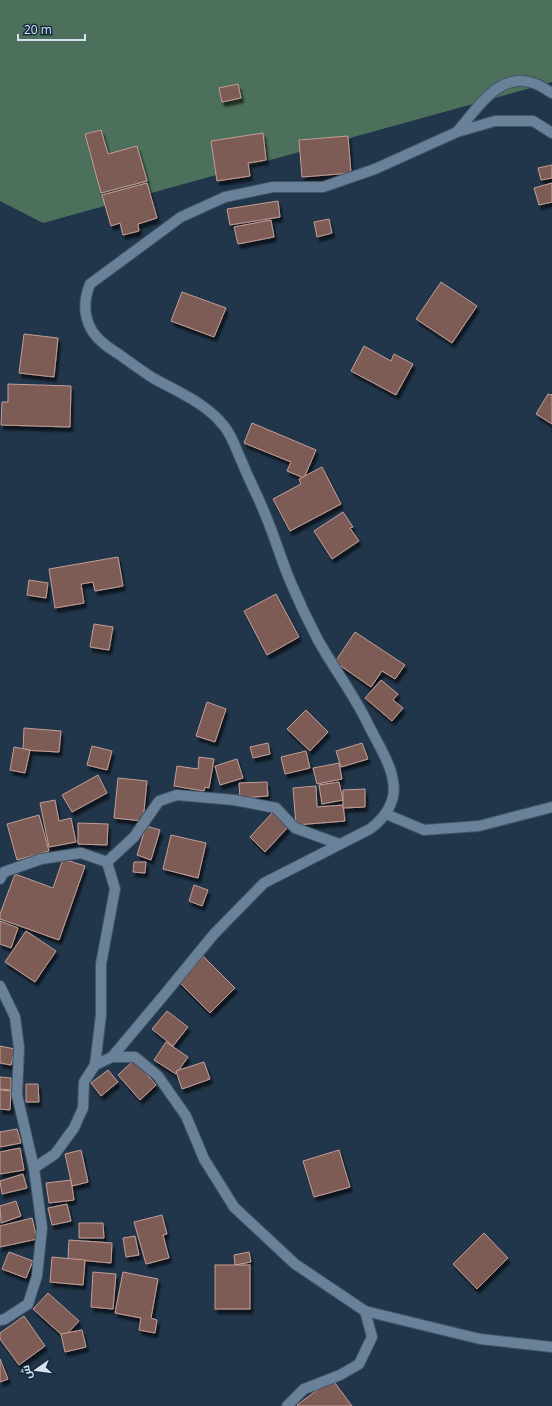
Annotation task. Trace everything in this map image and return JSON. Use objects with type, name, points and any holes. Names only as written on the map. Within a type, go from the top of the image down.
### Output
[{"type":"street","points":[[457,132],[492,91],[508,82],[518,80],[527,81],[552,93]]},
{"type":"street","points":[[95,1065],[112,1057],[214,934],[264,883],[379,822],[386,814],[391,804],[394,793],[394,782],[391,771],[362,713],[318,640],[291,584],[278,553],[266,514],[240,460],[234,443],[225,427],[213,414],[199,403],[152,377],[97,338],[86,317],[86,294],[90,284],[181,217],[225,197],[273,187],[323,188],[375,169],[457,132],[495,121],[533,121],[552,133]]},
{"type":"street","points":[[107,862],[134,837],[159,801],[177,795],[234,800],[276,808],[295,828],[339,844]]},
{"type":"street","points":[[386,814],[424,830],[479,826],[552,807]]},
{"type":"street","points":[[0,879],[4,872],[41,859],[81,853],[107,862]]},
{"type":"street","points":[[34,1168],[55,1154],[74,1128],[83,1108],[84,1082],[95,1065],[100,1015],[101,964],[115,888],[107,862]]},
{"type":"street","points":[[0,986],[15,1017],[19,1048],[17,1095],[34,1168],[42,1228],[37,1276],[28,1304],[5,1319],[0,1320]]},
{"type":"street","points":[[112,1057],[135,1057],[158,1076],[186,1116],[204,1159],[234,1207],[295,1264],[365,1311],[480,1339],[552,1347]]},
{"type":"street","points":[[287,1406],[304,1389],[340,1375],[359,1364],[372,1338],[365,1311]]},
{"type":"green space","points":[[0,0],[552,0],[552,82],[43,223],[0,201]]},
{"type":"building","points":[[238,84],[241,98],[222,102],[219,88]]},
{"type":"building","points":[[101,130],[108,154],[137,146],[147,181],[101,193],[85,134]]},
{"type":"building","points":[[263,133],[266,160],[248,163],[250,176],[217,181],[211,141]]},
{"type":"building","points":[[348,136],[351,173],[302,177],[299,140]]},
{"type":"building","points":[[552,165],[552,178],[541,180],[538,168]]},
{"type":"building","points":[[147,183],[157,218],[138,224],[139,231],[123,235],[120,223],[111,226],[102,195]]},
{"type":"building","points":[[552,183],[552,202],[539,205],[534,188]]},
{"type":"building","points":[[278,201],[280,217],[230,225],[227,209]]},
{"type":"building","points":[[329,219],[332,233],[317,237],[314,222]]},
{"type":"building","points":[[271,220],[274,237],[238,244],[234,227]]},
{"type":"building","points":[[441,282],[477,306],[452,343],[416,319]]},
{"type":"building","points":[[182,292],[226,308],[214,337],[171,321]]},
{"type":"building","points":[[24,334],[58,338],[54,377],[19,373]]},
{"type":"building","points":[[364,346],[391,361],[394,354],[413,364],[396,395],[351,371]]},
{"type":"building","points":[[8,384],[71,386],[70,427],[1,425],[2,402],[8,402]]},
{"type":"building","points":[[548,394],[552,394],[552,424],[536,414]]},
{"type":"building","points":[[252,423],[316,450],[304,478],[287,471],[291,462],[244,443]]},
{"type":"building","points":[[322,467],[341,504],[290,531],[273,499],[301,484],[299,479]]},
{"type":"building","points":[[343,512],[353,527],[350,528],[359,541],[332,559],[314,531]]},
{"type":"building","points":[[118,557],[123,586],[95,591],[93,582],[81,584],[84,603],[55,608],[49,569]]},
{"type":"building","points":[[29,580],[48,583],[46,598],[27,595]]},
{"type":"building","points":[[276,594],[299,637],[267,655],[244,611]]},
{"type":"building","points":[[94,624],[113,627],[109,650],[90,647]]},
{"type":"building","points":[[355,632],[405,665],[395,679],[382,671],[371,687],[335,662]]},
{"type":"building","points":[[381,680],[398,694],[393,700],[403,708],[392,721],[365,698]]},
{"type":"building","points":[[207,702],[226,709],[215,742],[196,736]]},
{"type":"building","points":[[306,710],[328,732],[310,751],[287,729]]},
{"type":"building","points":[[24,728],[61,731],[59,752],[23,750]]},
{"type":"building","points":[[268,743],[270,754],[253,758],[250,747]]},
{"type":"building","points":[[362,743],[368,759],[341,767],[336,751]]},
{"type":"building","points":[[92,746],[112,751],[107,770],[87,765]]},
{"type":"building","points":[[14,747],[30,750],[25,773],[10,770]]},
{"type":"building","points":[[306,751],[310,768],[285,774],[281,757]]},
{"type":"building","points":[[199,757],[214,759],[209,788],[205,787],[204,791],[174,786],[177,766],[198,769]]},
{"type":"building","points":[[237,759],[243,778],[220,785],[215,766]]},
{"type":"building","points":[[339,763],[342,779],[317,784],[313,768]]},
{"type":"building","points":[[98,775],[107,793],[72,812],[62,795]]},
{"type":"building","points":[[118,778],[147,781],[143,821],[114,818]]},
{"type":"building","points":[[267,782],[268,796],[240,798],[239,783]]},
{"type":"building","points":[[339,782],[343,800],[322,804],[319,785]]},
{"type":"building","points":[[316,786],[317,807],[343,805],[345,821],[296,825],[293,788]]},
{"type":"building","points":[[365,789],[365,807],[343,808],[343,790]]},
{"type":"building","points":[[55,800],[59,821],[71,818],[76,842],[49,847],[40,803]]},
{"type":"building","points":[[273,812],[289,826],[265,852],[250,837]]},
{"type":"building","points":[[39,815],[49,851],[17,860],[7,824]]},
{"type":"building","points":[[78,823],[108,824],[107,845],[78,844]]},
{"type":"building","points":[[146,826],[160,830],[151,860],[137,855]]},
{"type":"building","points":[[171,835],[206,843],[198,878],[163,869]]},
{"type":"building","points":[[63,859],[85,866],[59,940],[0,919],[0,914],[15,874],[53,888]]},
{"type":"building","points":[[134,862],[146,862],[145,873],[133,872]]},
{"type":"building","points":[[194,885],[208,890],[202,906],[189,901]]},
{"type":"building","points":[[0,921],[18,928],[11,948],[0,944]]},
{"type":"building","points":[[26,931],[56,951],[35,982],[5,962]]},
{"type":"building","points":[[203,956],[235,988],[210,1013],[178,981]]},
{"type":"building","points":[[167,1011],[188,1027],[173,1046],[152,1029]]},
{"type":"building","points":[[166,1042],[188,1057],[176,1074],[154,1060]]},
{"type":"building","points":[[0,1046],[15,1049],[11,1065],[0,1063]]},
{"type":"building","points":[[134,1060],[156,1085],[140,1100],[118,1075]]},
{"type":"building","points":[[204,1062],[210,1079],[182,1089],[176,1071]]},
{"type":"building","points":[[108,1070],[118,1082],[101,1096],[91,1083]]},
{"type":"building","points":[[0,1077],[11,1078],[11,1090],[0,1089]]},
{"type":"building","points":[[26,1084],[38,1084],[39,1102],[26,1102]]},
{"type":"building","points":[[0,1090],[11,1091],[10,1110],[0,1109]]},
{"type":"building","points":[[17,1129],[21,1143],[0,1147],[0,1132]]},
{"type":"building","points":[[20,1148],[24,1170],[0,1174],[0,1152]]},
{"type":"building","points":[[81,1150],[88,1182],[72,1186],[65,1154]]},
{"type":"building","points":[[339,1150],[350,1187],[314,1197],[303,1161]]},
{"type":"building","points":[[23,1174],[27,1188],[2,1194],[0,1181]]},
{"type":"building","points":[[71,1180],[74,1200],[49,1203],[46,1183]]},
{"type":"building","points":[[16,1201],[21,1216],[1,1223],[0,1206]]},
{"type":"building","points":[[67,1204],[71,1221],[52,1225],[48,1208]]},
{"type":"building","points":[[162,1215],[167,1234],[163,1235],[169,1258],[146,1264],[134,1222]]},
{"type":"building","points":[[32,1218],[37,1239],[0,1247],[0,1226]]},
{"type":"building","points":[[79,1223],[103,1223],[104,1238],[79,1238]]},
{"type":"building","points":[[484,1233],[508,1258],[477,1289],[453,1264]]},
{"type":"building","points":[[135,1236],[139,1255],[126,1257],[123,1238]]},
{"type":"building","points":[[69,1240],[112,1243],[111,1263],[68,1259]]},
{"type":"building","points":[[9,1252],[33,1261],[26,1278],[2,1269]]},
{"type":"building","points":[[249,1252],[251,1262],[235,1265],[234,1255]]},
{"type":"building","points":[[52,1257],[85,1260],[83,1285],[50,1282]]},
{"type":"building","points":[[215,1265],[250,1265],[250,1309],[215,1309]]},
{"type":"building","points":[[93,1272],[116,1274],[113,1309],[91,1307]]},
{"type":"building","points":[[123,1272],[158,1279],[151,1318],[157,1320],[155,1333],[139,1330],[141,1318],[115,1313]]},
{"type":"building","points":[[48,1293],[79,1321],[64,1337],[33,1309]]},
{"type":"building","points":[[24,1316],[45,1346],[19,1365],[0,1339],[0,1333]]},
{"type":"building","points":[[82,1330],[86,1347],[65,1352],[61,1334]]},
{"type":"building","points":[[0,1359],[8,1379],[0,1382]]},
{"type":"building","points":[[332,1379],[352,1406],[297,1405]]}]
